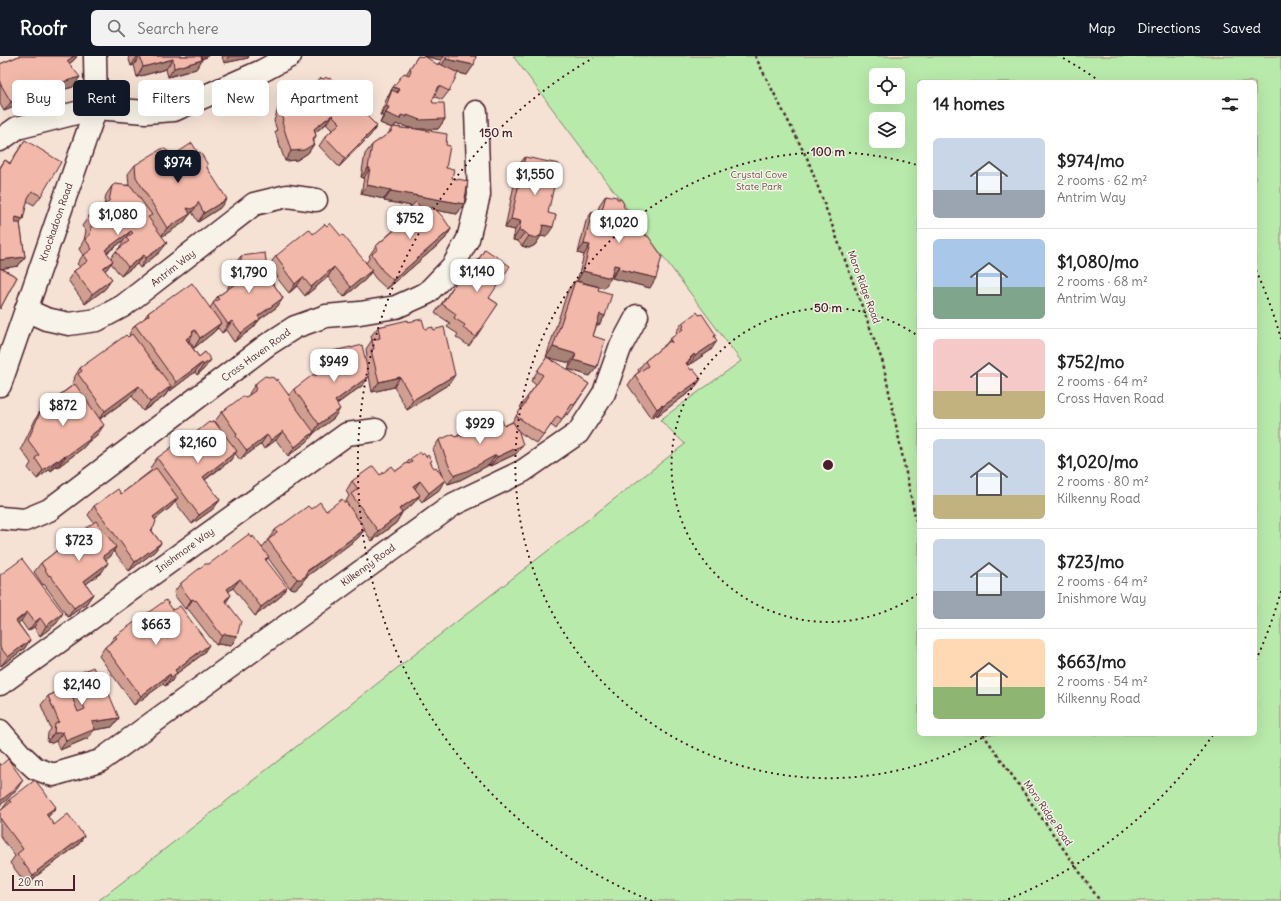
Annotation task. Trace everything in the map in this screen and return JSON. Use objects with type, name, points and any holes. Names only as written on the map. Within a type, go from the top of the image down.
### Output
[{"type":"street","name":"Knockadoon Road","points":[[95,56],[95,80]]},
{"type":"street","points":[[130,111],[146,112],[174,110],[262,71],[290,56]]},
{"type":"street","name":"Cross Haven Road","points":[[0,518],[25,520],[49,510],[267,345],[295,327],[326,316],[360,313],[396,307],[427,293],[453,266],[468,239],[479,195],[476,112]]},
{"type":"street","points":[[0,140],[16,128],[73,114]]},
{"type":"street","name":"Knockadoon Road","points":[[0,385],[93,116]]},
{"type":"street","name":"Antrim Way","points":[[26,310],[46,319],[69,324],[97,320],[123,306],[254,204],[287,196],[316,200]]},
{"type":"street","name":"Kilkenny Road","points":[[0,731],[20,754],[35,768],[53,775],[100,761],[454,504],[522,471],[578,433],[604,393],[620,348],[638,316]]},
{"type":"street","name":"Inishmore Way","points":[[0,684],[347,434],[376,430]]},
{"type":"path","name":"Moro Ridge Road","points":[[755,56],[808,160],[883,363],[917,526]]},
{"type":"path","name":"Moro Ridge Road","points":[[984,736],[1100,901]]},
{"type":"green space","name":"Crystal Cove State Park","points":[[513,56],[1281,56],[1281,901],[98,901],[685,444],[660,420],[741,361]]},
{"type":"building","points":[[19,56],[74,56],[67,61],[80,77],[65,81],[65,80],[12,80],[11,102],[0,83],[0,64]]},
{"type":"building","points":[[140,56],[201,56],[202,60],[174,68],[173,59],[143,67]]},
{"type":"building","points":[[418,56],[426,57],[438,65],[438,63],[458,73],[449,91],[439,86],[432,101],[433,103],[444,103],[445,119],[420,120],[407,115],[407,117],[401,115],[400,119],[386,113],[389,107],[386,106],[392,90],[398,93],[399,89],[393,87],[404,73],[409,75],[411,70],[410,68]]},
{"type":"building","points":[[447,56],[476,56],[474,65],[446,59]]},
{"type":"building","points":[[326,77],[332,80],[319,80],[321,78],[324,79]]},
{"type":"building","points":[[282,116],[331,116],[314,129],[316,136],[313,138],[314,144],[304,150],[291,151],[282,122]]},
{"type":"building","points":[[333,116],[367,116],[377,126],[345,158],[325,137],[340,123]]},
{"type":"building","points":[[393,127],[447,134],[446,145],[450,146],[446,168],[454,169],[452,178],[468,181],[464,204],[391,191],[367,185],[372,145],[392,131]]},
{"type":"building","points":[[25,140],[61,162],[41,196],[32,191],[28,198],[23,219],[16,217],[15,223],[20,223],[25,257],[0,260],[0,168],[5,160],[10,164]]},
{"type":"building","points":[[192,143],[198,153],[200,152],[208,165],[206,166],[227,199],[204,213],[198,202],[197,206],[191,209],[187,208],[190,214],[167,228],[136,177],[135,165],[163,148],[174,155]]},
{"type":"building","points":[[525,157],[559,164],[548,213],[556,215],[553,227],[543,225],[541,235],[536,238],[519,230],[521,221],[511,219]]},
{"type":"building","points":[[115,184],[131,186],[152,215],[148,217],[167,243],[146,258],[144,255],[128,267],[116,251],[129,241],[126,238],[133,233],[131,231],[105,250],[113,261],[103,268],[112,279],[92,294],[74,271],[88,261],[84,255],[92,249],[85,239],[90,235],[92,222],[89,216],[109,201],[112,186]]},
{"type":"building","points":[[606,195],[621,199],[624,204],[623,206],[631,215],[629,225],[633,226],[633,229],[636,228],[644,232],[662,256],[656,278],[618,269],[619,266],[614,265],[611,278],[583,271],[590,245],[584,244],[592,212],[601,214]]},
{"type":"building","points":[[416,202],[425,213],[433,207],[443,217],[451,229],[393,280],[382,270],[372,254],[378,249],[376,246],[404,222],[399,217]]},
{"type":"building","points":[[330,223],[341,236],[343,235],[372,270],[351,287],[334,267],[311,287],[303,277],[295,284],[276,256],[309,229],[313,234],[325,224],[327,226]]},
{"type":"building","points":[[485,249],[510,266],[489,298],[498,304],[476,337],[463,328],[465,325],[454,318],[456,314],[442,304],[459,278],[461,279],[466,273],[469,275]]},
{"type":"building","points":[[265,253],[268,276],[283,298],[258,316],[260,319],[241,333],[232,321],[228,324],[213,303],[219,299],[217,297],[235,284],[235,277],[240,273],[238,263],[241,263],[241,256]]},
{"type":"building","points":[[0,268],[17,277],[0,309]]},
{"type":"building","points":[[575,281],[599,287],[598,290],[612,294],[605,316],[600,314],[593,336],[605,340],[597,367],[574,360],[576,354],[553,347]]},
{"type":"building","points":[[192,283],[221,323],[200,338],[195,330],[192,332],[193,334],[186,339],[199,357],[205,352],[211,360],[203,365],[202,363],[176,382],[135,325],[149,315],[148,313]]},
{"type":"building","points":[[697,312],[699,315],[702,314],[716,335],[714,336],[717,341],[695,356],[694,354],[686,363],[701,379],[657,409],[635,375],[648,366],[645,361],[670,341],[672,343],[670,339],[683,329],[682,328],[684,326],[682,323]]},
{"type":"building","points":[[422,319],[425,329],[433,327],[433,330],[444,327],[455,375],[413,400],[400,377],[379,382],[371,350],[374,349],[372,340],[380,338],[378,327],[408,320],[408,322]]},
{"type":"building","points":[[132,334],[171,386],[150,402],[139,386],[105,411],[78,374],[82,371],[80,368],[126,335],[128,337]]},
{"type":"building","points":[[362,345],[369,376],[335,401],[340,409],[319,424],[294,389],[335,361],[333,351]]},
{"type":"building","points":[[547,357],[589,384],[574,405],[572,404],[562,419],[557,416],[544,435],[516,416],[543,375],[537,371]]},
{"type":"building","points":[[265,376],[274,378],[276,381],[277,379],[314,432],[295,447],[283,431],[271,440],[267,435],[247,451],[222,412],[243,396],[246,397],[255,391],[256,383]]},
{"type":"building","points":[[75,384],[104,425],[89,437],[90,439],[65,457],[64,456],[58,461],[57,460],[43,470],[35,458],[39,455],[28,440],[42,408]]},
{"type":"building","points":[[502,420],[504,426],[513,422],[519,432],[523,445],[497,457],[496,455],[467,471],[455,475],[449,466],[439,440],[453,434],[455,437],[461,435],[462,437],[464,436],[461,431],[482,421],[485,426]]},
{"type":"building","points":[[214,421],[237,451],[203,477],[220,500],[199,515],[157,458],[183,439],[185,441],[209,422]]},
{"type":"building","points":[[420,452],[422,455],[424,453],[426,457],[428,455],[434,468],[436,467],[445,480],[429,493],[420,481],[413,486],[420,495],[399,509],[402,513],[378,531],[351,494],[358,489],[352,481],[373,466],[380,475],[392,466],[396,471],[407,463],[409,464],[412,462],[410,459]]},
{"type":"building","points":[[156,468],[178,498],[153,517],[156,521],[151,530],[161,543],[135,562],[94,506],[118,489],[121,494]]},
{"type":"building","points":[[342,499],[345,503],[346,502],[365,529],[307,571],[306,576],[301,579],[297,579],[268,540],[277,533],[275,530],[308,506],[311,509],[320,502],[326,511]]},
{"type":"building","points":[[96,521],[116,547],[103,556],[108,563],[84,581],[93,594],[74,608],[50,575],[49,576],[41,563],[59,549],[58,548]]},
{"type":"building","points":[[249,534],[252,538],[253,536],[269,557],[265,559],[287,587],[261,607],[240,579],[227,589],[231,595],[225,600],[241,621],[237,636],[225,634],[222,636],[196,600],[191,600],[181,587],[181,583],[205,564],[209,564]]},
{"type":"building","points":[[22,559],[63,613],[46,626],[40,618],[35,622],[27,612],[16,621],[30,640],[8,657],[0,647],[0,575]]},
{"type":"building","points":[[166,600],[173,610],[180,606],[209,645],[175,670],[177,673],[171,677],[170,674],[141,696],[105,647],[117,638],[115,636]]},
{"type":"building","points":[[93,667],[99,680],[96,680],[98,684],[104,682],[119,718],[92,722],[95,729],[66,741],[63,732],[54,733],[55,724],[59,722],[48,696],[68,687],[78,712],[85,709],[71,677]]},
{"type":"building","points":[[8,759],[23,780],[13,791],[0,801],[0,763],[1,765]]},
{"type":"building","points":[[35,780],[56,807],[46,814],[54,825],[68,814],[84,836],[37,871],[38,872],[33,876],[17,854],[23,849],[0,818],[0,811],[11,802],[9,800]]}]
